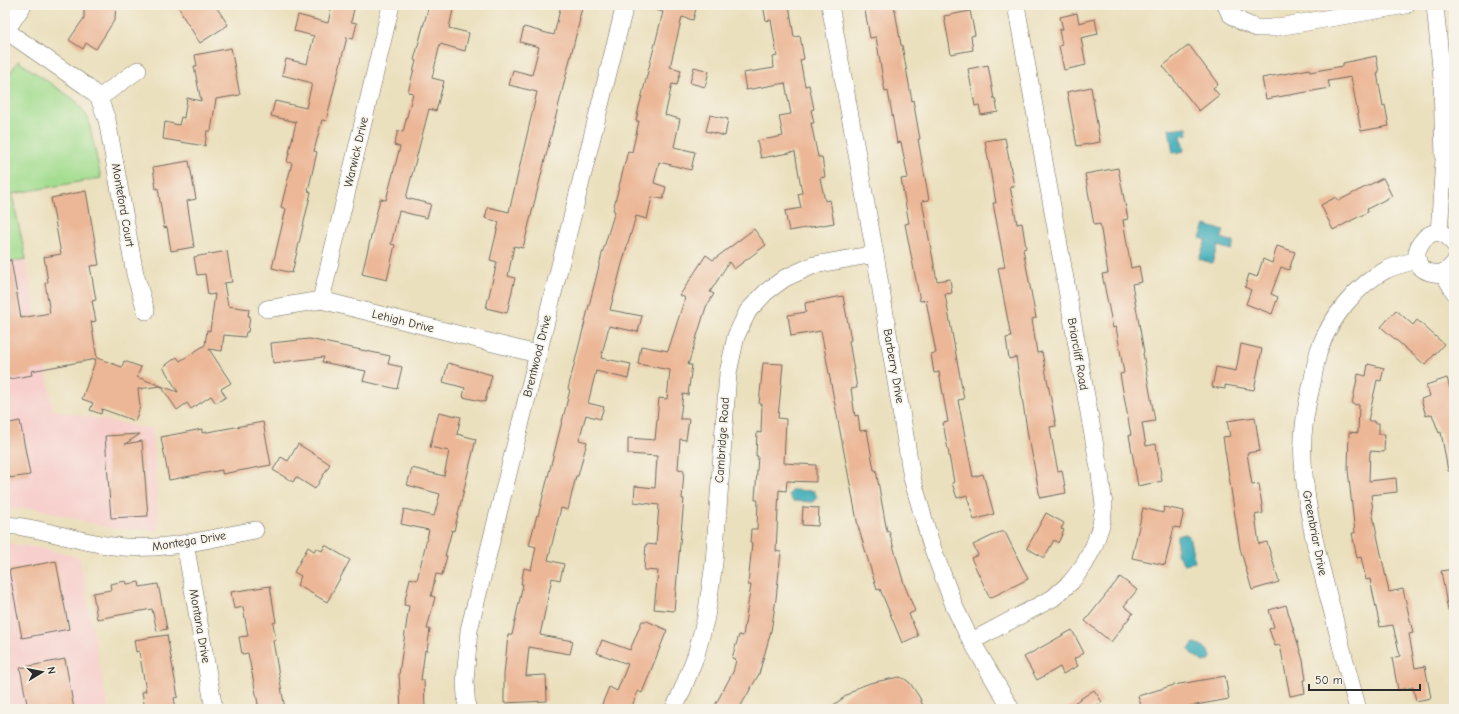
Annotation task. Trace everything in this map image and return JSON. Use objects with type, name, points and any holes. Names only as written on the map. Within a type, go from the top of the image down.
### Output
[{"type":"street","points":[[5,31],[23,5]]},
{"type":"street","name":"Warwick Drive","points":[[321,300],[391,5]]},
{"type":"street","name":"Brentwood Drive","points":[[467,709],[465,682],[469,630],[625,5]]},
{"type":"street","name":"Barberry Drive","points":[[830,5],[875,254],[912,478],[931,544],[955,608],[1011,709]]},
{"type":"street","name":"Briarcliff Road","points":[[972,641],[1053,598],[1071,582],[1084,565],[1094,546],[1101,525],[1104,505],[1100,474],[1016,5]]},
{"type":"street","points":[[1226,5],[1230,14],[1242,22],[1256,28],[1272,28],[1406,5]]},
{"type":"street","points":[[1435,5],[1442,79],[1444,160],[1439,233]]},
{"type":"street","name":"Monteford Court","points":[[5,31],[86,86],[99,98],[108,120],[135,274],[146,311]]},
{"type":"street","points":[[99,98],[138,70]]},
{"type":"street","points":[[1454,244],[1446,236],[1439,233],[1432,234],[1426,236],[1421,241],[1416,254],[1418,260],[1428,272],[1438,273],[1449,268],[1454,292]]},
{"type":"street","name":"Cambridge Road","points":[[674,709],[696,655],[706,617],[714,563],[728,373],[736,336],[748,311],[766,292],[785,278],[814,265],[875,254]]},
{"type":"street","name":"Greenbriar Drive","points":[[1358,709],[1318,560],[1308,512],[1302,459],[1305,420],[1309,393],[1320,350],[1332,325],[1344,307],[1355,293],[1386,270],[1418,260]]},
{"type":"street","name":"Lehigh Drive","points":[[267,309],[321,300],[538,354]]},
{"type":"street","name":"Montega Drive","points":[[5,525],[25,526],[88,543],[140,548],[168,547],[255,530]]},
{"type":"street","name":"Montana Drive","points":[[185,543],[214,709]]},
{"type":"shaded area","points":[[26,259],[53,410],[152,429],[159,530],[105,527],[35,508],[5,509],[5,263]]},
{"type":"shaded area","points":[[5,543],[34,547],[79,557],[108,709],[5,709]]},
{"type":"green space","points":[[18,61],[76,101],[88,118],[101,178],[12,194],[26,259],[5,263],[5,81]]},
{"type":"water","points":[[1187,127],[1188,134],[1181,135],[1184,151],[1173,153],[1169,129]]},
{"type":"water","points":[[1205,225],[1224,231],[1221,238],[1234,242],[1231,250],[1218,246],[1212,263],[1199,259],[1206,240],[1200,238]]},
{"type":"water","points":[[792,490],[814,491],[817,497],[813,502],[793,501],[789,495]]},
{"type":"water","points":[[1184,534],[1189,536],[1195,562],[1184,564],[1177,554],[1177,536]]},
{"type":"water","points":[[1194,643],[1202,646],[1209,652],[1211,657],[1209,661],[1203,662],[1191,653],[1189,648]]},
{"type":"building","points":[[84,5],[116,5],[115,19],[96,49],[86,43],[83,49],[69,40],[84,18]]},
{"type":"building","points":[[177,5],[215,5],[228,25],[200,43]]},
{"type":"building","points":[[332,5],[355,5],[351,22],[357,23],[353,39],[347,37],[326,121],[322,120],[314,151],[317,152],[308,191],[311,192],[292,273],[272,268],[286,209],[281,207],[292,163],[287,162],[296,122],[271,116],[275,101],[306,108],[312,83],[282,75],[286,59],[307,64],[314,36],[294,31],[298,15],[328,23]]},
{"type":"building","points":[[429,5],[454,5],[449,28],[469,33],[465,51],[440,44],[432,78],[444,81],[436,111],[429,109],[406,198],[431,204],[427,218],[399,211],[391,244],[395,245],[387,280],[362,274],[380,199],[386,200],[400,147],[394,145],[398,131],[403,132],[413,93],[408,92],[416,61],[414,60]]},
{"type":"building","points":[[561,5],[583,5],[523,248],[514,246],[508,276],[515,278],[507,313],[486,308],[497,262],[490,260],[499,222],[485,218],[488,207],[509,212],[537,92],[509,85],[513,70],[532,75],[539,47],[520,42],[524,27],[554,35]]},
{"type":"building","points":[[653,5],[697,5],[693,20],[682,17],[670,67],[681,70],[677,85],[672,84],[665,115],[680,119],[674,147],[695,152],[691,170],[659,162],[654,183],[666,187],[663,199],[652,197],[647,219],[636,216],[610,310],[642,316],[638,332],[609,326],[601,358],[631,364],[628,379],[596,371],[588,403],[604,407],[600,419],[586,415],[579,440],[587,442],[578,476],[576,476],[568,510],[561,508],[548,560],[564,564],[560,580],[552,578],[540,635],[573,641],[570,654],[529,647],[526,676],[546,675],[547,701],[504,703],[504,675],[508,635],[512,635],[523,584],[521,584],[524,568],[531,570],[536,547],[529,545],[537,515],[538,516],[570,390],[568,389],[602,254],[615,211],[613,210],[628,151],[632,152],[639,121],[636,121],[639,107],[663,12],[652,9]]},
{"type":"building","points":[[763,5],[789,5],[794,37],[800,36],[804,59],[800,60],[805,86],[809,85],[814,109],[811,110],[814,123],[811,123],[818,157],[822,157],[825,177],[820,178],[825,201],[830,200],[834,223],[789,231],[785,211],[801,208],[798,194],[802,193],[795,152],[761,158],[757,141],[783,136],[779,116],[791,114],[785,83],[746,90],[743,73],[774,68],[773,57],[777,56],[771,20],[766,21]]},
{"type":"building","points":[[864,5],[894,5],[920,139],[918,139],[929,200],[922,201],[937,281],[950,279],[952,293],[945,294],[964,399],[958,400],[973,477],[983,474],[994,514],[974,520],[967,495],[957,498],[952,483],[954,482],[943,423],[948,422],[939,372],[934,373],[931,354],[936,353],[926,300],[920,301],[905,224],[909,223],[901,179],[908,178],[901,142],[897,143],[888,91],[885,92],[876,37],[870,38]]},
{"type":"building","points":[[970,11],[975,35],[971,36],[973,50],[951,54],[944,16]]},
{"type":"building","points":[[1077,13],[1079,23],[1095,19],[1098,34],[1081,38],[1086,65],[1064,70],[1059,46],[1062,45],[1059,30],[1063,29],[1060,17]]},
{"type":"building","points":[[1189,45],[1218,84],[1213,88],[1219,95],[1199,111],[1163,66]]},
{"type":"building","points":[[231,48],[240,95],[216,99],[211,131],[207,131],[205,146],[163,139],[165,122],[179,125],[181,117],[184,118],[187,98],[201,101],[194,66],[197,66],[195,55]]},
{"type":"building","points":[[1376,56],[1379,72],[1377,73],[1383,106],[1385,105],[1389,126],[1361,131],[1351,77],[1328,81],[1330,88],[1266,99],[1262,78],[1310,69],[1310,72],[1343,66],[1343,63]]},
{"type":"building","points":[[988,65],[994,99],[995,98],[998,112],[981,115],[979,105],[975,106],[968,69]]},
{"type":"building","points":[[694,67],[709,71],[705,87],[690,83]]},
{"type":"building","points":[[1091,87],[1100,142],[1077,146],[1067,92]]},
{"type":"building","points":[[710,115],[728,119],[725,136],[706,131]]},
{"type":"building","points":[[1005,138],[1014,186],[1010,186],[1017,224],[1022,223],[1026,248],[1023,249],[1036,318],[1032,319],[1037,353],[1042,352],[1056,426],[1050,427],[1054,452],[1058,471],[1062,470],[1066,493],[1040,498],[1029,443],[1016,357],[1009,359],[1006,338],[1011,337],[998,268],[1005,267],[993,203],[996,203],[985,141]]},
{"type":"building","points":[[189,161],[196,199],[187,201],[194,247],[171,251],[167,227],[164,228],[153,167]]},
{"type":"building","points":[[1118,168],[1128,219],[1123,220],[1131,268],[1139,266],[1142,282],[1132,284],[1155,421],[1142,423],[1146,446],[1156,444],[1162,481],[1138,486],[1120,374],[1124,373],[1116,327],[1113,328],[1102,274],[1108,273],[1100,224],[1094,225],[1085,174]]},
{"type":"building","points":[[1383,178],[1392,196],[1367,209],[1368,212],[1333,230],[1321,205],[1336,197],[1338,201]]},
{"type":"building","points":[[86,191],[99,265],[90,266],[96,300],[92,301],[96,321],[91,322],[97,358],[122,367],[124,361],[141,367],[137,377],[161,386],[138,389],[140,407],[135,421],[102,409],[101,414],[90,410],[93,403],[82,399],[96,359],[31,371],[32,375],[5,380],[5,261],[11,260],[21,318],[50,313],[45,283],[48,282],[44,257],[61,254],[51,198]]},
{"type":"building","points":[[754,229],[766,245],[734,269],[729,262],[710,292],[714,294],[706,307],[688,365],[692,365],[688,395],[683,394],[680,419],[689,419],[686,440],[680,439],[678,469],[684,470],[682,499],[684,499],[674,611],[654,609],[658,571],[644,570],[646,544],[656,545],[659,505],[634,502],[635,486],[655,488],[657,456],[628,454],[628,438],[655,440],[659,398],[667,399],[670,370],[638,364],[641,346],[668,351],[685,298],[680,295],[706,255],[713,260]]},
{"type":"building","points":[[1277,246],[1295,252],[1289,270],[1281,267],[1271,294],[1278,297],[1272,314],[1246,304],[1251,290],[1245,287],[1249,274],[1257,277],[1263,259],[1272,263]]},
{"type":"building","points":[[227,251],[232,282],[224,283],[228,306],[249,309],[248,316],[250,316],[248,332],[246,332],[245,337],[224,335],[222,351],[209,349],[231,383],[221,389],[226,397],[216,403],[211,396],[191,409],[187,403],[177,410],[161,386],[178,392],[163,367],[177,357],[180,361],[205,345],[207,330],[210,331],[215,294],[208,295],[205,274],[197,275],[194,257]]},
{"type":"building","points":[[843,296],[851,340],[849,341],[857,388],[851,389],[855,416],[858,415],[860,431],[867,430],[887,532],[889,531],[904,584],[915,611],[909,614],[918,636],[902,643],[880,589],[877,590],[858,526],[821,331],[791,336],[788,315],[806,312],[805,303]]},
{"type":"building","points":[[1396,310],[1413,325],[1417,320],[1444,344],[1425,365],[1381,327]]},
{"type":"building","points":[[309,339],[390,356],[388,364],[402,367],[397,389],[363,381],[366,371],[322,362],[324,357],[273,363],[271,343]]},
{"type":"building","points":[[1241,344],[1262,349],[1254,390],[1225,385],[1225,389],[1212,387],[1216,367],[1236,371]]},
{"type":"building","points":[[448,363],[492,375],[485,402],[463,397],[465,388],[443,382]]},
{"type":"building","points":[[763,363],[783,364],[778,418],[786,419],[784,463],[816,465],[816,482],[787,481],[786,491],[779,490],[776,551],[781,552],[776,599],[771,631],[759,674],[739,709],[713,709],[733,672],[736,660],[732,658],[739,635],[743,636],[751,585],[748,585],[752,543],[750,543],[751,529],[757,529],[758,500],[755,500],[758,456],[756,456],[757,432],[761,433],[762,404],[759,404]]},
{"type":"building","points":[[1368,364],[1384,368],[1381,381],[1377,380],[1368,421],[1379,423],[1379,434],[1385,434],[1384,452],[1370,451],[1369,481],[1396,478],[1397,492],[1371,495],[1372,511],[1389,592],[1403,589],[1413,633],[1409,634],[1415,668],[1425,666],[1431,698],[1416,701],[1413,687],[1398,690],[1392,658],[1400,656],[1393,625],[1380,627],[1370,579],[1366,580],[1361,557],[1357,558],[1352,533],[1355,533],[1348,470],[1349,432],[1358,433],[1359,405],[1352,404],[1358,374],[1366,376]]},
{"type":"building","points":[[1447,378],[1454,401],[1454,470],[1448,471],[1441,432],[1439,433],[1432,414],[1426,416],[1421,399],[1430,396],[1426,385]]},
{"type":"building","points":[[439,412],[461,417],[457,434],[476,439],[454,531],[452,530],[445,556],[447,556],[442,575],[436,574],[431,596],[435,597],[427,629],[430,629],[427,651],[425,650],[421,680],[424,680],[425,709],[401,709],[399,674],[409,606],[404,605],[410,578],[417,580],[429,530],[401,524],[404,509],[434,516],[440,494],[407,485],[412,468],[444,476],[449,451],[430,447]]},
{"type":"building","points":[[1255,417],[1260,451],[1247,453],[1252,485],[1259,484],[1263,513],[1255,515],[1259,544],[1267,542],[1279,582],[1252,590],[1240,548],[1223,437],[1230,436],[1227,421]]},
{"type":"building","points":[[20,421],[30,475],[9,478],[9,475],[5,476],[5,424]]},
{"type":"building","points":[[263,422],[271,465],[222,474],[222,470],[169,480],[161,437],[202,429],[202,433]]},
{"type":"building","points":[[140,434],[125,444],[142,441],[148,516],[111,518],[105,436]]},
{"type":"building","points":[[298,444],[330,464],[315,489],[296,477],[293,482],[273,470],[281,457],[288,461]]},
{"type":"building","points":[[803,507],[819,508],[818,526],[802,525]]},
{"type":"building","points":[[1164,507],[1184,511],[1180,528],[1174,527],[1165,565],[1132,558],[1143,508],[1163,513]]},
{"type":"building","points":[[1046,513],[1064,523],[1061,529],[1064,530],[1058,543],[1054,540],[1044,558],[1027,548]]},
{"type":"building","points":[[1000,532],[1005,532],[1028,579],[990,598],[971,558],[978,555],[973,545]]},
{"type":"building","points":[[325,545],[350,560],[327,602],[297,585],[301,576],[294,572],[308,547],[314,551],[316,548],[322,551]]},
{"type":"building","points":[[56,561],[69,629],[22,638],[9,570]]},
{"type":"building","points":[[1454,569],[1454,610],[1448,611],[1441,571]]},
{"type":"building","points":[[1120,577],[1137,590],[1124,606],[1133,613],[1111,642],[1085,621]]},
{"type":"building","points":[[126,581],[127,584],[139,582],[140,587],[158,584],[167,629],[157,631],[152,609],[97,619],[93,593],[111,590],[110,584]]},
{"type":"building","points":[[270,586],[276,622],[273,623],[276,640],[273,641],[285,709],[259,709],[248,653],[242,654],[239,637],[248,636],[243,607],[234,609],[231,592]]},
{"type":"building","points":[[1286,605],[1303,660],[1306,680],[1303,680],[1305,693],[1290,696],[1280,645],[1275,646],[1269,629],[1274,627],[1269,610]]},
{"type":"building","points":[[642,621],[647,621],[667,630],[642,693],[638,691],[631,709],[600,709],[609,687],[617,691],[628,664],[597,653],[602,640],[630,650]]},
{"type":"building","points":[[1072,630],[1084,653],[1074,659],[1078,666],[1063,674],[1060,667],[1037,680],[1024,657]]},
{"type":"building","points":[[167,635],[178,697],[174,698],[176,709],[145,709],[142,692],[146,691],[139,651],[136,652],[134,640]]},
{"type":"building","points":[[65,659],[74,709],[28,709],[20,668]]},
{"type":"building","points":[[1225,676],[1229,699],[1174,709],[1142,709],[1138,696],[1174,685]]},
{"type":"building","points":[[899,677],[910,683],[920,698],[924,709],[828,709],[857,688],[870,683]]},
{"type":"building","points":[[1094,690],[1102,702],[1091,709],[1065,709]]}]
